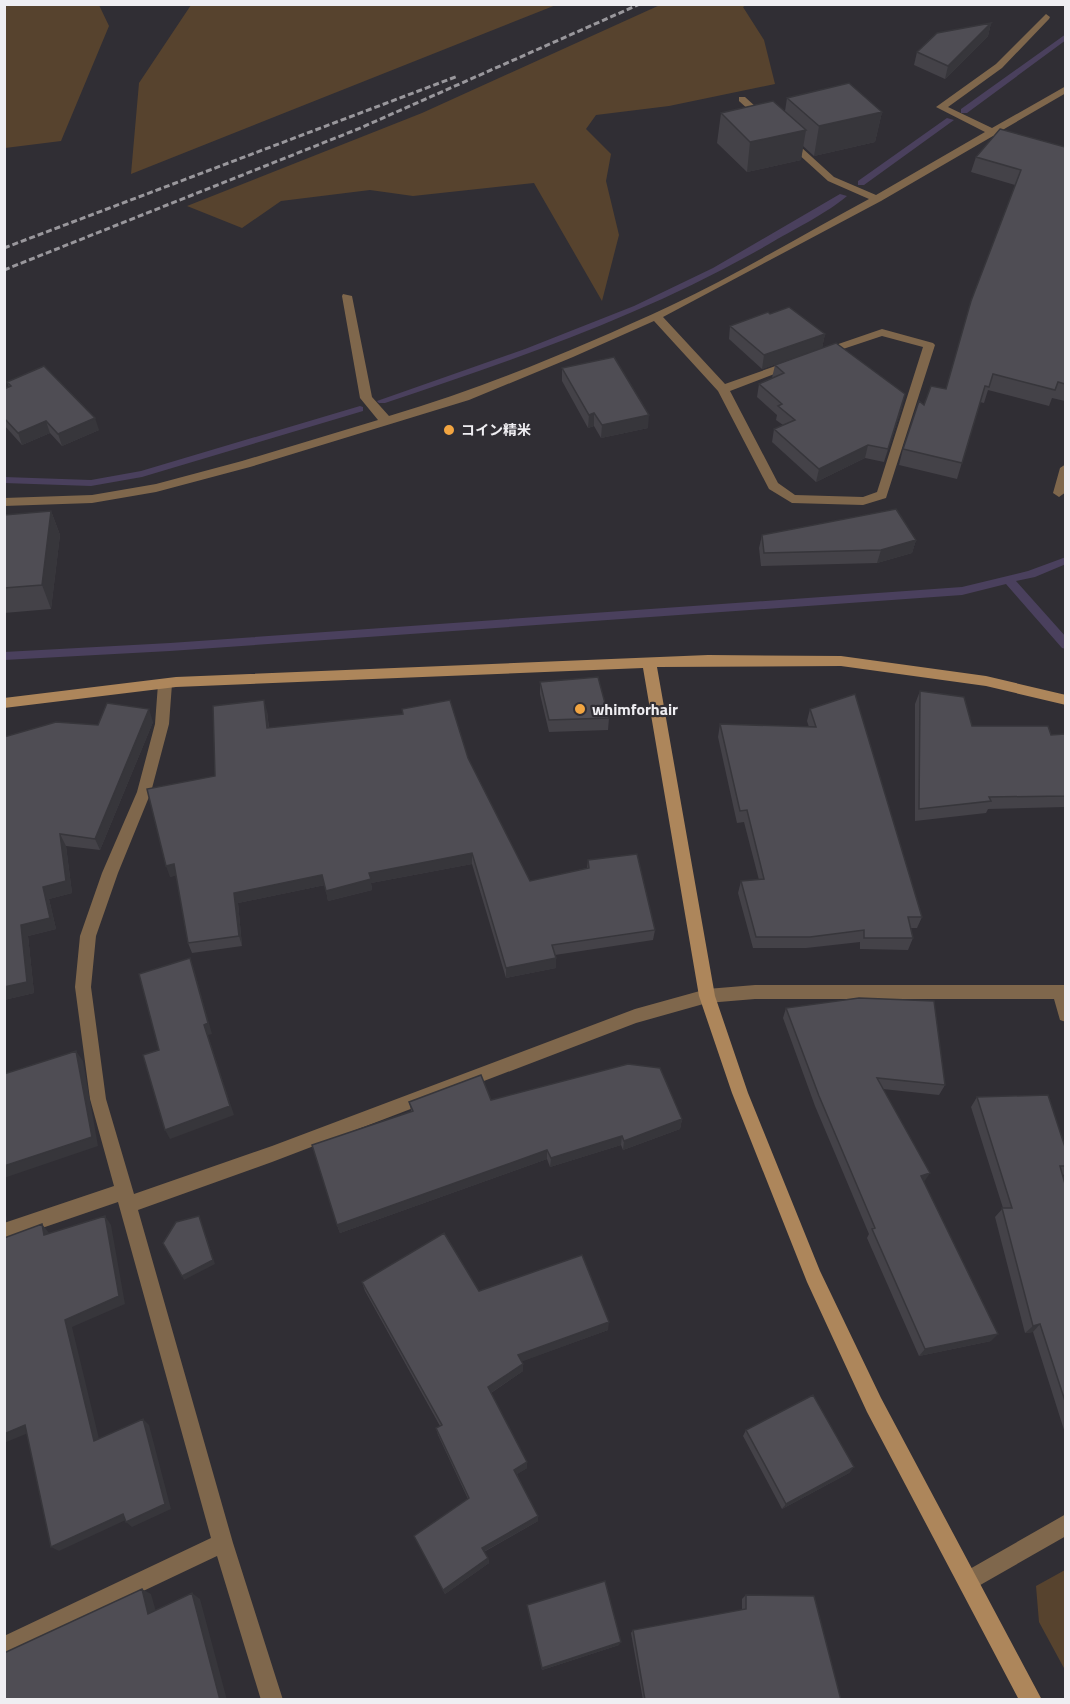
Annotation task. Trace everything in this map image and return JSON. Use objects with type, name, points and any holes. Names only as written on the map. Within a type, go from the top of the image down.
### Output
[{"type":"street","points":[[1004,136],[991,132],[941,107],[999,66],[1046,17]]},
{"type":"street","points":[[4,502],[92,500],[156,488],[246,464],[465,397],[657,316],[877,199],[1065,89]]},
{"type":"street","points":[[742,99],[831,179],[877,199]]},
{"type":"street","points":[[347,296],[366,398],[386,421]]},
{"type":"street","points":[[657,316],[723,388],[773,486],[792,499],[863,501],[882,495],[929,345],[882,332],[723,388]]},
{"type":"street","points":[[1059,493],[1065,468]]},
{"type":"street","points":[[649,661],[707,996],[740,1093],[813,1276],[874,1405],[1031,1700]]},
{"type":"street","points":[[4,703],[165,684],[649,661],[841,661],[986,681],[1065,700]]},
{"type":"street","points":[[165,684],[162,724],[144,792],[110,873],[88,936],[83,987],[98,1099],[223,1543],[272,1700]]},
{"type":"street","points":[[4,1232],[272,1154],[635,1016],[707,996],[755,992],[1063,992],[1065,1015]]},
{"type":"street","points":[[968,1581],[1065,1524]]},
{"type":"street","points":[[4,1647],[223,1543]]},
{"type":"shaded area","points":[[4,5],[99,5],[109,26],[61,141],[5,148]]},
{"type":"shaded area","points":[[191,5],[556,5],[131,174],[139,83]]},
{"type":"shaded area","points":[[660,5],[746,5],[743,7],[764,40],[775,84],[669,106],[596,115],[586,129],[611,154],[606,181],[619,235],[602,301],[534,183],[413,196],[370,190],[281,201],[242,228],[187,206],[422,113]]},
{"type":"shaded area","points":[[1065,1570],[1065,1670],[1039,1622],[1036,1586]]},
{"type":"building","points":[[991,23],[948,66],[917,52],[937,33]]},
{"type":"building","points":[[849,83],[882,112],[819,126],[787,98]]},
{"type":"building","points":[[773,101],[806,130],[750,142],[721,113]]},
{"type":"building","points":[[1000,129],[1065,147],[1065,384],[1058,382],[1055,390],[993,374],[989,387],[985,386],[962,463],[903,449],[919,401],[924,405],[931,386],[946,389],[971,301],[1021,170],[976,157]]},
{"type":"building","points":[[789,307],[825,334],[764,355],[730,326],[768,312],[770,314]]},
{"type":"building","points":[[836,343],[905,394],[888,449],[868,445],[819,469],[774,429],[795,420],[778,406],[782,404],[759,384],[784,373],[775,365]]},
{"type":"building","points":[[614,357],[649,415],[602,425],[594,413],[589,415],[562,368]]},
{"type":"building","points":[[44,366],[95,418],[58,434],[46,421],[18,433],[4,418],[4,389],[11,386],[7,382]]},
{"type":"building","points":[[896,509],[916,540],[881,550],[764,553],[762,535]]},
{"type":"building","points":[[51,511],[42,585],[4,588],[4,515]]},
{"type":"building","points":[[598,677],[609,718],[549,720],[540,682]]},
{"type":"building","points":[[920,691],[964,697],[972,726],[1048,726],[1051,735],[1065,734],[1065,796],[989,797],[991,801],[919,809]]},
{"type":"building","points":[[855,694],[922,917],[908,917],[913,938],[864,938],[864,930],[810,937],[756,937],[741,881],[764,879],[747,810],[740,811],[720,724],[816,727],[810,709]]},
{"type":"building","points":[[264,700],[267,728],[403,714],[402,709],[450,700],[468,758],[530,881],[589,868],[588,860],[637,854],[655,930],[552,945],[556,958],[506,968],[472,853],[369,873],[371,879],[326,891],[322,875],[234,893],[239,936],[188,943],[174,864],[166,866],[147,789],[215,776],[213,706]]},
{"type":"building","points":[[107,703],[149,709],[95,839],[60,834],[66,881],[43,887],[50,918],[21,925],[27,982],[4,987],[4,737],[56,722],[98,725]]},
{"type":"building","points":[[190,958],[208,1023],[204,1025],[230,1106],[165,1130],[143,1055],[159,1050],[139,974]]},
{"type":"building","points":[[859,998],[934,1001],[945,1085],[877,1078],[930,1173],[921,1176],[998,1334],[925,1349],[872,1229],[875,1228],[819,1096],[786,1008]]},
{"type":"building","points":[[76,1051],[92,1137],[4,1166],[4,1074]]},
{"type":"building","points":[[628,1064],[660,1068],[682,1119],[624,1141],[622,1136],[551,1158],[547,1150],[337,1225],[312,1145],[413,1111],[409,1102],[481,1075],[491,1100]]},
{"type":"building","points":[[1048,1095],[1065,1147],[1065,1166],[1060,1166],[1065,1184],[1065,1401],[1040,1324],[1033,1326],[1002,1208],[1012,1208],[977,1097]]},
{"type":"building","points":[[105,1216],[119,1296],[65,1320],[94,1441],[143,1419],[165,1504],[126,1522],[123,1514],[51,1547],[25,1425],[4,1434],[4,1238],[42,1224],[44,1235]]},
{"type":"building","points":[[199,1216],[213,1260],[182,1276],[163,1243],[176,1222]]},
{"type":"building","points":[[444,1233],[479,1291],[582,1255],[609,1322],[518,1355],[523,1364],[488,1387],[527,1462],[514,1470],[538,1516],[482,1548],[488,1558],[443,1590],[414,1536],[469,1498],[436,1428],[442,1425],[362,1282]]},
{"type":"building","points":[[813,1395],[854,1467],[786,1504],[746,1430]]},
{"type":"building","points":[[605,1581],[621,1642],[542,1668],[527,1605]]},
{"type":"building","points":[[142,1589],[148,1614],[192,1593],[220,1700],[4,1700],[4,1653]]},
{"type":"building","points":[[746,1595],[814,1596],[841,1700],[645,1700],[633,1630],[746,1609]]},
{"type":"waterway","points":[[964,111],[1066,36]]},
{"type":"waterway","points":[[861,183],[950,120]]},
{"type":"waterway","points":[[382,401],[528,351],[637,308],[716,270],[843,196]]},
{"type":"waterway","points":[[4,480],[91,483],[142,474],[360,409]]},
{"type":"waterway","points":[[4,656],[170,647],[962,591],[1031,574],[1066,560]]},
{"type":"waterway","points":[[1010,581],[1066,645]]},
{"type":"railway","points":[[4,270],[358,129],[640,4]]},
{"type":"railway","points":[[4,248],[458,76]]},
{"type":"place","name":"コイン精米","points":[[449,430]]},
{"type":"place","name":"whimforhair","points":[[580,709]]}]
